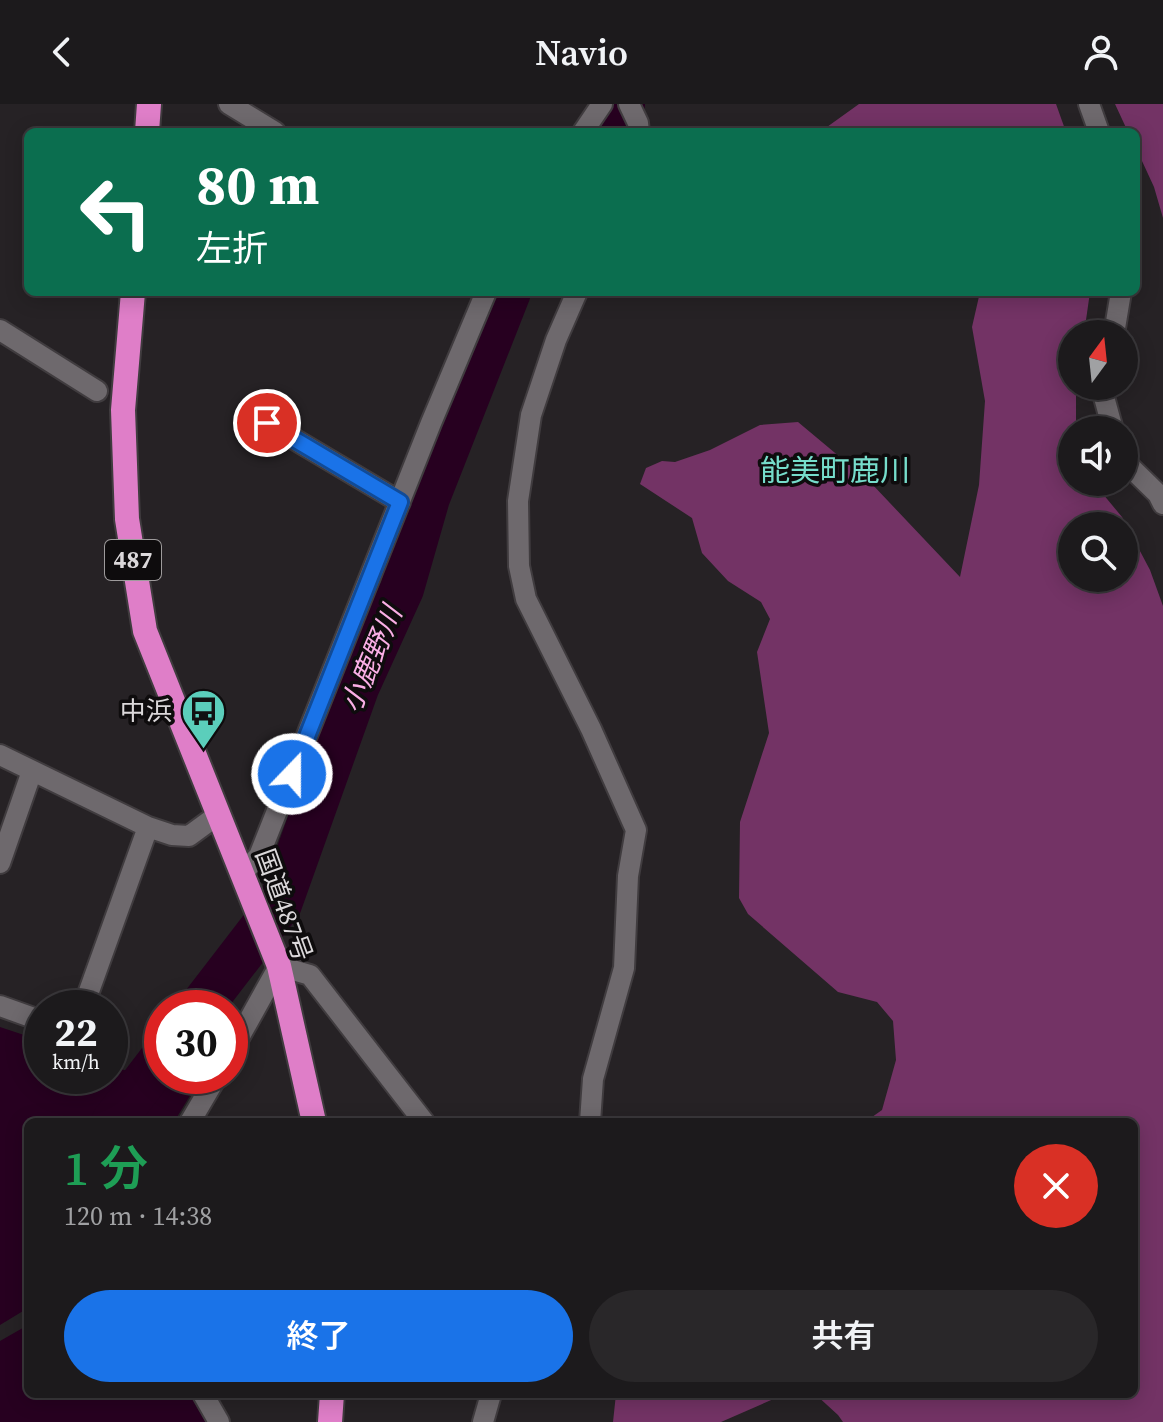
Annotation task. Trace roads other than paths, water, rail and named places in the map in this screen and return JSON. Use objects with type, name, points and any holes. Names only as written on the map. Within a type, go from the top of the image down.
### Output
[{"type":"highway","points":[[147,128],[149,104]]},
{"type":"highway","name":"国道487号","points":[[133,296],[123,410],[125,472],[127,519],[145,631],[277,961],[313,1118]]},
{"type":"highway","points":[[330,1422],[332,1398]]},
{"type":"street","points":[[229,104],[268,128]]},
{"type":"street","points":[[586,128],[602,104]]},
{"type":"street","points":[[1089,104],[1098,128]]},
{"type":"street","points":[[631,107],[639,128]]},
{"type":"street","points":[[245,879],[259,856],[484,296]]},
{"type":"street","points":[[575,296],[556,340],[531,415],[518,501],[519,566],[526,599],[591,729],[636,830],[628,876],[624,968],[593,1079],[590,1118]]},
{"type":"street","points":[[1116,320],[1120,296]]},
{"type":"street","points":[[0,330],[97,391]]},
{"type":"street","points":[[267,423],[400,502]]},
{"type":"street","points":[[1138,475],[1158,494],[1163,504]]},
{"type":"street","points":[[0,755],[148,827],[172,835],[189,836],[219,814]]},
{"type":"street","points":[[1,857],[32,771]]},
{"type":"street","points":[[89,990],[148,827]]},
{"type":"street","points":[[248,1018],[277,961],[310,975],[421,1118]]},
{"type":"street","points":[[0,1006],[24,1015]]},
{"type":"street","points":[[192,1118],[206,1094]]},
{"type":"street","points":[[205,1398],[219,1422]]},
{"type":"street","points":[[483,1422],[490,1398]]},
{"type":"waterway","name":"小鹿野川","points":[[602,128],[611,114],[623,104]]},
{"type":"waterway","name":"小鹿野川","points":[[214,990],[280,904],[357,688],[402,589],[428,498],[507,296]]},
{"type":"waterway","name":"小鹿野川","points":[[116,1118],[144,1082]]},
{"type":"place","name":"中浜","points":[[203,750]]},
{"type":"district","name":"能美町鹿川","points":[[835,471]]}]
